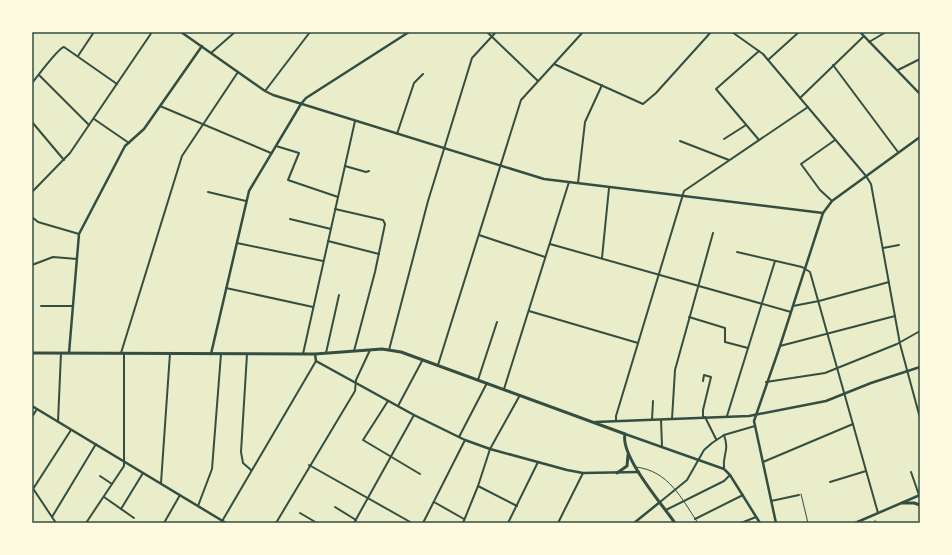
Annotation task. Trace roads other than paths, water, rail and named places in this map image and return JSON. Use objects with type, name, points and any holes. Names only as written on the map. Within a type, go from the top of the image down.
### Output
[{"type":"main road","points":[[32,353],[325,354],[389,350],[438,365],[625,434],[624,444],[627,453],[676,523]]},
{"type":"main road","points":[[617,473],[627,466],[627,453]]},
{"type":"main road","points":[[902,503],[920,504]]},
{"type":"street","points":[[78,56],[94,32]]},
{"type":"street","points":[[32,192],[64,160],[94,119],[152,32]]},
{"type":"street","points":[[181,32],[265,91],[301,104],[544,179],[823,213]]},
{"type":"street","points":[[211,53],[235,32]]},
{"type":"street","points":[[265,91],[310,32]]},
{"type":"street","points":[[211,354],[249,191],[301,104],[306,98],[409,32]]},
{"type":"street","points":[[486,32],[538,81]]},
{"type":"street","points":[[389,350],[443,148],[472,58],[496,32]]},
{"type":"street","points":[[438,365],[521,100],[583,32]]},
{"type":"street","points":[[554,64],[641,103],[646,103],[711,32]]},
{"type":"street","points":[[732,32],[759,51],[768,60],[866,176],[871,184],[899,342],[920,418]]},
{"type":"street","points":[[768,60],[798,32]]},
{"type":"street","points":[[860,32],[920,94]]},
{"type":"street","points":[[869,42],[886,32]]},
{"type":"street","points":[[800,98],[864,36]]},
{"type":"street","points":[[69,353],[79,234],[125,146],[144,129],[202,46]]},
{"type":"street","points":[[32,82],[62,47],[78,56],[117,84]]},
{"type":"street","points":[[759,51],[716,89],[760,140]]},
{"type":"street","points":[[898,70],[920,59]]},
{"type":"street","points":[[833,65],[898,152]]},
{"type":"street","points":[[86,523],[124,466],[122,353],[182,156],[238,72]]},
{"type":"street","points":[[397,134],[414,83],[423,74]]},
{"type":"street","points":[[39,75],[89,125]]},
{"type":"street","points":[[578,184],[585,122],[602,85]]},
{"type":"street","points":[[160,106],[271,153]]},
{"type":"street","points":[[616,422],[681,196],[688,187],[808,107]]},
{"type":"street","points":[[94,119],[129,143]]},
{"type":"street","points":[[303,354],[355,121]]},
{"type":"street","points":[[32,122],[64,160]]},
{"type":"street","points":[[724,139],[746,125]]},
{"type":"street","points":[[776,523],[754,421],[823,213],[832,201],[920,137]]},
{"type":"street","points":[[832,201],[820,190],[801,164],[835,140]]},
{"type":"street","points":[[680,141],[729,160]]},
{"type":"street","points":[[276,146],[299,153],[288,180],[338,197]]},
{"type":"street","points":[[345,166],[366,172],[369,171]]},
{"type":"street","points":[[504,390],[569,182]]},
{"type":"street","points":[[602,258],[610,188]]},
{"type":"street","points":[[208,192],[246,201]]},
{"type":"street","points":[[335,208],[385,222],[379,254],[354,352]]},
{"type":"street","points":[[32,217],[38,222],[79,234]]},
{"type":"street","points":[[290,219],[331,229]]},
{"type":"street","points":[[672,419],[675,370],[713,233]]},
{"type":"street","points":[[479,235],[545,257]]},
{"type":"street","points":[[328,241],[379,254]]},
{"type":"street","points":[[236,243],[324,261]]},
{"type":"street","points":[[550,244],[791,312]]},
{"type":"street","points":[[883,248],[899,245]]},
{"type":"street","points":[[738,252],[806,268],[813,277],[878,513]]},
{"type":"street","points":[[32,265],[53,257],[77,259]]},
{"type":"street","points":[[728,416],[776,261]]},
{"type":"street","points":[[793,306],[820,301],[889,282]]},
{"type":"street","points":[[226,288],[313,307]]},
{"type":"street","points":[[325,354],[339,295]]},
{"type":"street","points":[[42,306],[72,306]]},
{"type":"street","points":[[529,311],[638,343]]},
{"type":"street","points":[[780,346],[895,316]]},
{"type":"street","points":[[689,317],[725,328],[725,342],[748,348]]},
{"type":"street","points":[[478,380],[497,322]]},
{"type":"street","points":[[766,382],[773,383],[825,373],[899,342],[920,331]]},
{"type":"street","points":[[276,523],[309,465],[355,391],[356,384],[370,350]]},
{"type":"street","points":[[58,422],[61,353]]},
{"type":"street","points":[[161,483],[170,353]]},
{"type":"street","points":[[198,506],[212,469],[221,354]]},
{"type":"street","points":[[248,354],[241,452],[243,463],[251,470]]},
{"type":"street","points":[[221,522],[316,361],[315,354]]},
{"type":"street","points":[[398,406],[423,360]]},
{"type":"street","points":[[316,361],[356,384],[459,437],[490,449],[583,473],[639,472]]},
{"type":"street","points":[[594,422],[748,416],[826,401],[920,367]]},
{"type":"street","points":[[703,381],[704,375],[711,377],[703,410],[704,417],[716,439]]},
{"type":"street","points":[[459,437],[487,384]]},
{"type":"street","points":[[463,523],[478,486],[490,449],[520,396]]},
{"type":"street","points":[[388,401],[363,440],[420,474]]},
{"type":"street","points":[[652,420],[653,401]]},
{"type":"street","points":[[32,406],[161,483],[221,522],[226,523]]},
{"type":"street","points":[[32,417],[37,409]]},
{"type":"street","points":[[354,523],[414,414]]},
{"type":"street","points":[[661,419],[662,446]]},
{"type":"street","points":[[762,463],[854,424]]},
{"type":"street","points":[[634,523],[691,474],[704,450],[716,439],[724,435],[755,426]]},
{"type":"street","points":[[56,523],[33,488],[71,430]]},
{"type":"street","points":[[625,434],[724,469],[730,475],[760,523]]},
{"type":"street","points":[[724,435],[728,451],[724,462],[724,469]]},
{"type":"street","points":[[423,523],[465,440]]},
{"type":"street","points":[[52,517],[96,444]]},
{"type":"street","points":[[508,523],[538,462]]},
{"type":"street","points":[[309,465],[412,523]]},
{"type":"street","points":[[830,482],[866,472]]},
{"type":"street","points":[[855,523],[920,495],[911,472]]},
{"type":"street","points":[[121,509],[144,473]]},
{"type":"street","points":[[558,523],[583,473]]},
{"type":"street","points":[[666,510],[724,480],[730,475]]},
{"type":"street","points":[[100,476],[112,484]]},
{"type":"street","points":[[478,486],[517,506]]},
{"type":"street","points":[[164,523],[180,495]]},
{"type":"street","points":[[695,519],[742,495]]},
{"type":"street","points":[[771,501],[800,495]]},
{"type":"street","points":[[104,497],[134,518]]},
{"type":"street","points":[[434,502],[464,519]]},
{"type":"street","points":[[335,508],[356,520]]},
{"type":"street","points":[[300,513],[317,523]]},
{"type":"street","points":[[741,523],[756,517]]},
{"type":"lane","points":[[636,467],[662,476],[675,489],[698,523]]},
{"type":"lane","points":[[800,495],[808,523]]}]
